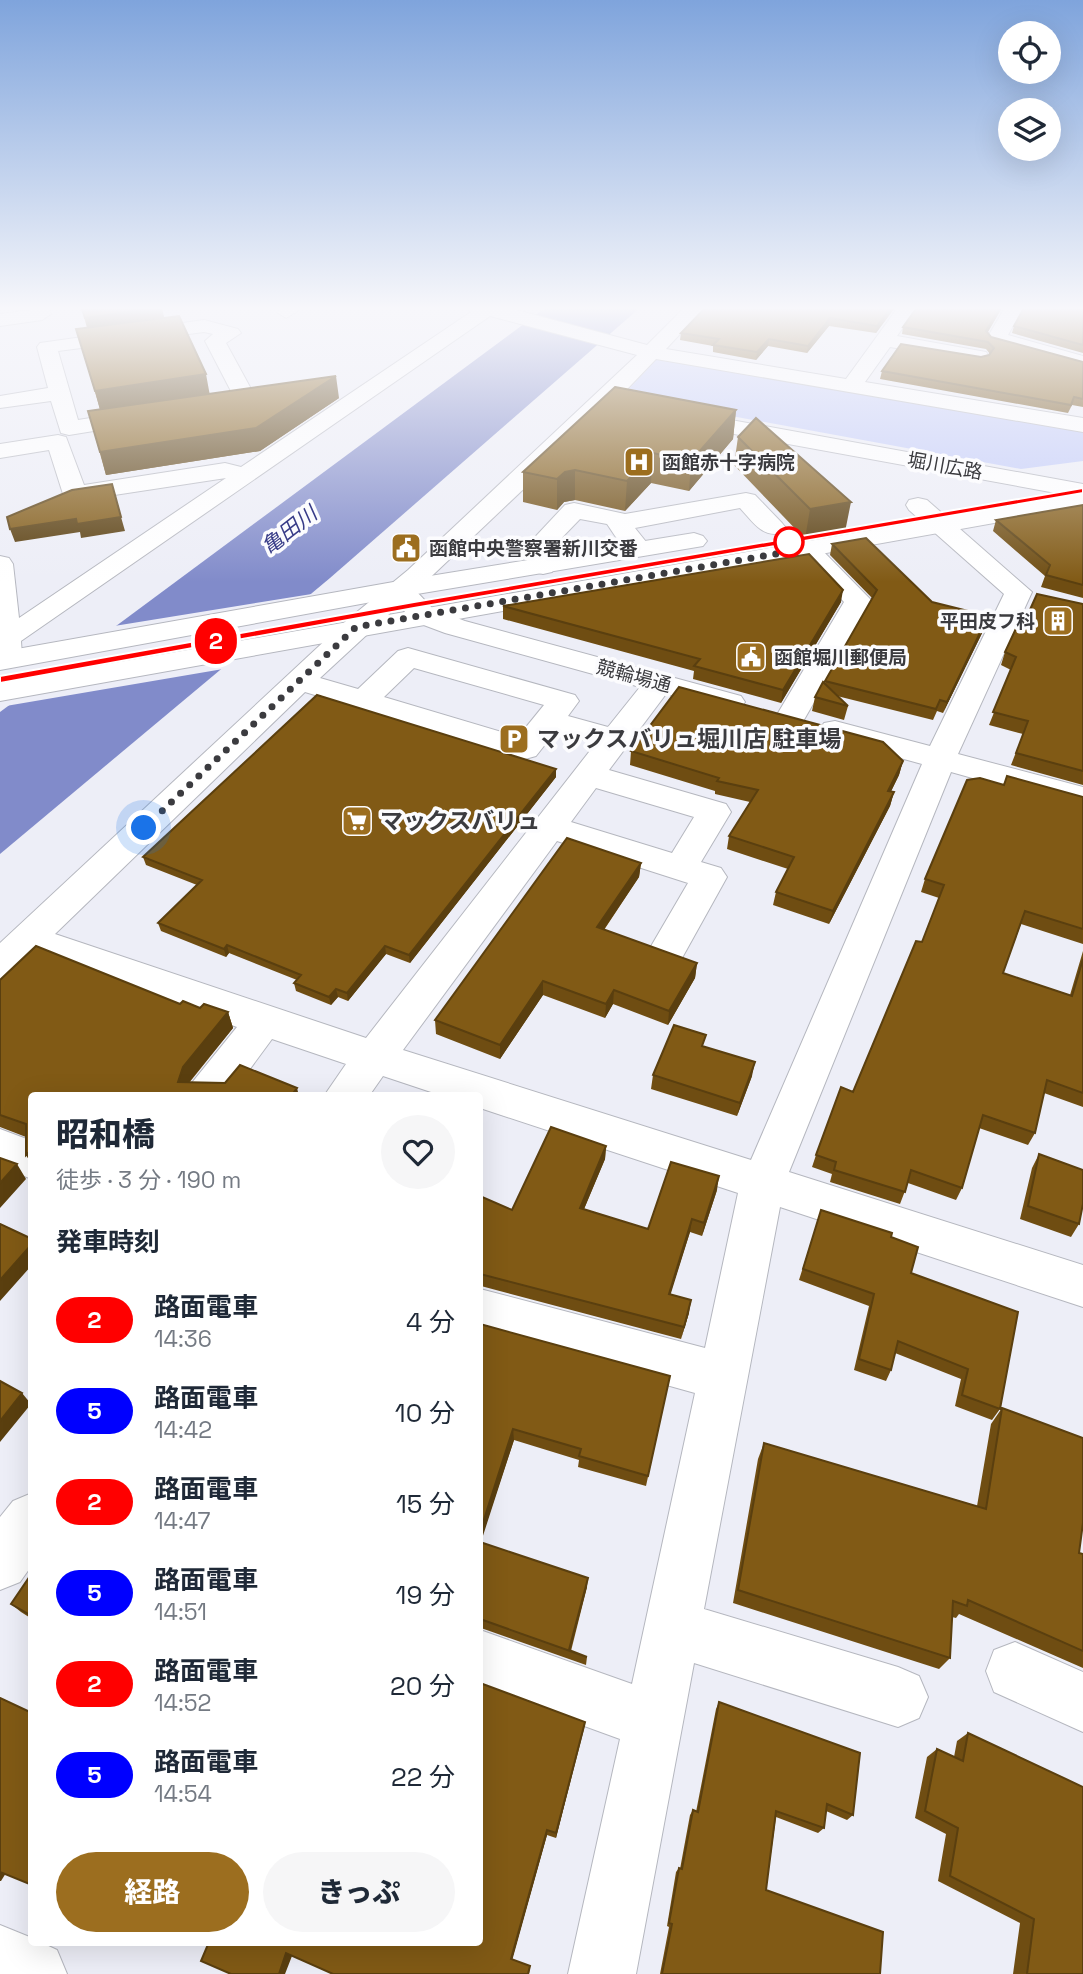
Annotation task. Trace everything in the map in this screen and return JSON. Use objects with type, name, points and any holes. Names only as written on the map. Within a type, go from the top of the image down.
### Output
[{"type":"street","points":[[62,398],[69,428],[217,405],[245,398]]},
{"type":"street","points":[[4,650],[243,475],[353,398]]},
{"type":"street","points":[[0,965],[356,627],[417,576],[604,398]]},
{"type":"street","points":[[923,398],[1083,425]]},
{"type":"street","points":[[600,402],[628,408]]},
{"type":"street","name":"堀川広路","points":[[655,412],[1083,491]]},
{"type":"street","points":[[0,451],[58,442],[75,494],[225,470],[243,475]]},
{"type":"street","points":[[601,1974],[764,1182],[940,759],[1031,595],[941,526],[904,507],[1083,478]]},
{"type":"street","points":[[619,523],[746,500],[773,528]]},
{"type":"street","points":[[5,691],[423,615],[803,536],[941,526],[1083,500]]},
{"type":"street","points":[[543,566],[535,551],[574,510],[615,518],[639,550]]},
{"type":"street","points":[[747,533],[773,528],[803,536],[858,601],[790,718]]},
{"type":"street","points":[[4,650],[64,649],[400,589],[720,537]]},
{"type":"street","points":[[0,564],[4,650]]},
{"type":"street","name":"競輪場通","points":[[400,589],[423,615],[455,627],[1083,798]]},
{"type":"street","points":[[299,681],[525,749],[564,701],[408,657],[365,700]]},
{"type":"street","points":[[348,1092],[659,682]]},
{"type":"street","points":[[548,720],[615,740]]},
{"type":"street","points":[[589,775],[714,812],[680,868]]},
{"type":"street","points":[[549,827],[709,877],[669,948]]},
{"type":"street","points":[[29,939],[264,1021],[1083,1286]]},
{"type":"street","points":[[209,1092],[264,1021]]},
{"type":"street","points":[[0,1147],[28,1159]]},
{"type":"street","points":[[483,1312],[722,1377]]},
{"type":"street","points":[[0,1562],[28,1525]]},
{"type":"street","points":[[673,1628],[898,1697]]},
{"type":"street","points":[[483,1660],[654,1722]]},
{"type":"street","points":[[1015,1671],[1083,1702]]},
{"type":"street","points":[[0,1958],[33,1974]]},
{"type":"shaded area","points":[[634,398],[885,398],[1083,432],[1083,461],[1021,469]]},
{"type":"water","name":"亀田川","points":[[424,398],[536,398],[330,578],[0,854],[0,712]]},
{"type":"pier","points":[[318,593],[229,668],[0,707],[108,627]]},
{"type":"building","points":[[179,398],[302,398],[256,428],[100,452],[88,411]]},
{"type":"building","points":[[603,398],[674,398],[736,410],[691,461],[653,453],[627,481],[575,470],[565,472],[557,479],[523,472]]},
{"type":"building","points":[[1033,398],[1074,398],[1071,405]]},
{"type":"building","points":[[756,418],[851,502],[810,509],[738,437]]},
{"type":"building","points":[[112,484],[121,517],[77,524],[76,519],[10,529],[7,517],[72,490]]},
{"type":"building","points":[[1083,505],[1083,585],[1046,575],[1050,565],[996,520]]},
{"type":"building","points":[[866,538],[932,602],[988,616],[947,702],[940,700],[936,709],[825,681],[877,590],[832,544]]},
{"type":"building","points":[[809,554],[843,590],[783,690],[694,666],[700,659],[503,606]]},
{"type":"building","points":[[1037,594],[1083,604],[1083,771],[1016,753],[1028,721],[993,712],[1016,657],[1005,652],[1019,622],[1024,623]]},
{"type":"building","points":[[823,682],[848,706],[815,697]]},
{"type":"building","points":[[679,687],[883,742],[903,761],[888,791],[894,792],[833,911],[776,892],[794,857],[729,836],[758,790],[717,781],[719,778],[631,751]]},
{"type":"building","name":"マックスバリュ","points":[[317,695],[556,769],[409,955],[385,946],[347,993],[336,989],[329,997],[294,983],[301,975],[227,945],[224,949],[158,923],[202,880],[143,857]]},
{"type":"building","points":[[1007,776],[1083,797],[1083,929],[1025,911],[1003,973],[1072,996],[1083,959],[1083,1093],[1047,1080],[1035,1133],[983,1115],[962,1188],[911,1170],[905,1192],[834,1170],[836,1162],[816,1155],[841,1087],[853,1092],[916,941],[922,942],[944,885],[925,879],[967,780],[980,778],[1004,785]]},
{"type":"building","points":[[567,838],[641,863],[597,927],[697,963],[669,1011],[614,990],[606,1004],[543,981],[500,1045],[435,1020]]},
{"type":"building","points":[[36,946],[180,1004],[183,1001],[200,1008],[204,1004],[228,1012],[183,1067],[178,1082],[225,1083],[240,1065],[297,1088],[294,1092],[28,1092],[26,1155],[26,1124],[0,1115],[0,980]]},
{"type":"building","points":[[674,1025],[706,1035],[702,1046],[755,1062],[740,1103],[653,1075]]},
{"type":"building","points":[[551,1127],[606,1146],[580,1208],[648,1229],[671,1162],[719,1176],[704,1223],[692,1219],[669,1294],[691,1300],[684,1327],[483,1275],[483,1197],[512,1210]]},
{"type":"building","points":[[1039,1154],[1083,1170],[1083,1204],[1079,1224],[1028,1206]]},
{"type":"building","points":[[0,1158],[17,1164],[0,1183]]},
{"type":"building","points":[[821,1210],[892,1233],[891,1237],[918,1247],[911,1273],[1018,1312],[1000,1409],[962,1395],[968,1369],[898,1341],[891,1370],[859,1359],[874,1294],[803,1269]]},
{"type":"building","points":[[0,1224],[28,1237],[28,1248],[0,1280]]},
{"type":"building","points":[[483,1325],[670,1376],[648,1476],[579,1456],[581,1449],[513,1429],[483,1523]]},
{"type":"building","points":[[0,1381],[22,1393],[0,1421]]},
{"type":"building","points":[[1002,1408],[1083,1438],[1083,1523],[1079,1553],[1083,1554],[1083,1651],[968,1600],[967,1606],[953,1601],[950,1658],[738,1590],[764,1443],[986,1509]]},
{"type":"building","points":[[483,1543],[588,1578],[569,1650],[587,1657],[483,1620]]},
{"type":"building","points":[[28,1579],[28,1614],[11,1604]]},
{"type":"building","points":[[483,1684],[585,1722],[556,1833],[547,1830],[511,1959],[530,1966],[528,1974],[333,1974],[286,1953],[279,1974],[231,1974],[201,1961],[207,1946],[483,1946]]},
{"type":"building","points":[[0,1698],[28,1711],[28,1883],[0,1872]]},
{"type":"building","points":[[719,1702],[860,1753],[853,1815],[827,1804],[824,1828],[776,1811],[766,1890],[883,1932],[880,1974],[662,1974],[679,1868],[682,1869],[693,1810],[698,1812]]},
{"type":"building","points":[[968,1733],[1083,1787],[1083,1974],[1027,1974],[1034,1919],[950,1876],[958,1828],[925,1811],[937,1749],[963,1761]]},
{"type":"tram line","points":[[0,679],[1083,491]]},
{"type":"tram line","name":"2","points":[[0,679],[414,605],[1083,491]]},
{"type":"place","name":"函館赤十字病院","points":[[639,462]]},
{"type":"place","name":"函館中央警察署新川交番","points":[[406,548]]},
{"type":"place","name":"平田皮フ科","points":[[1058,621]]},
{"type":"place","name":"函館堀川郵便局","points":[[751,657]]},
{"type":"place","name":"マックスバリュ堀川店 駐車場","points":[[514,739]]},
{"type":"place","name":"マックスバリュ","points":[[357,821]]},
{"type":"route","points":[[144,828],[356,627],[781,553],[789,542]]}]
